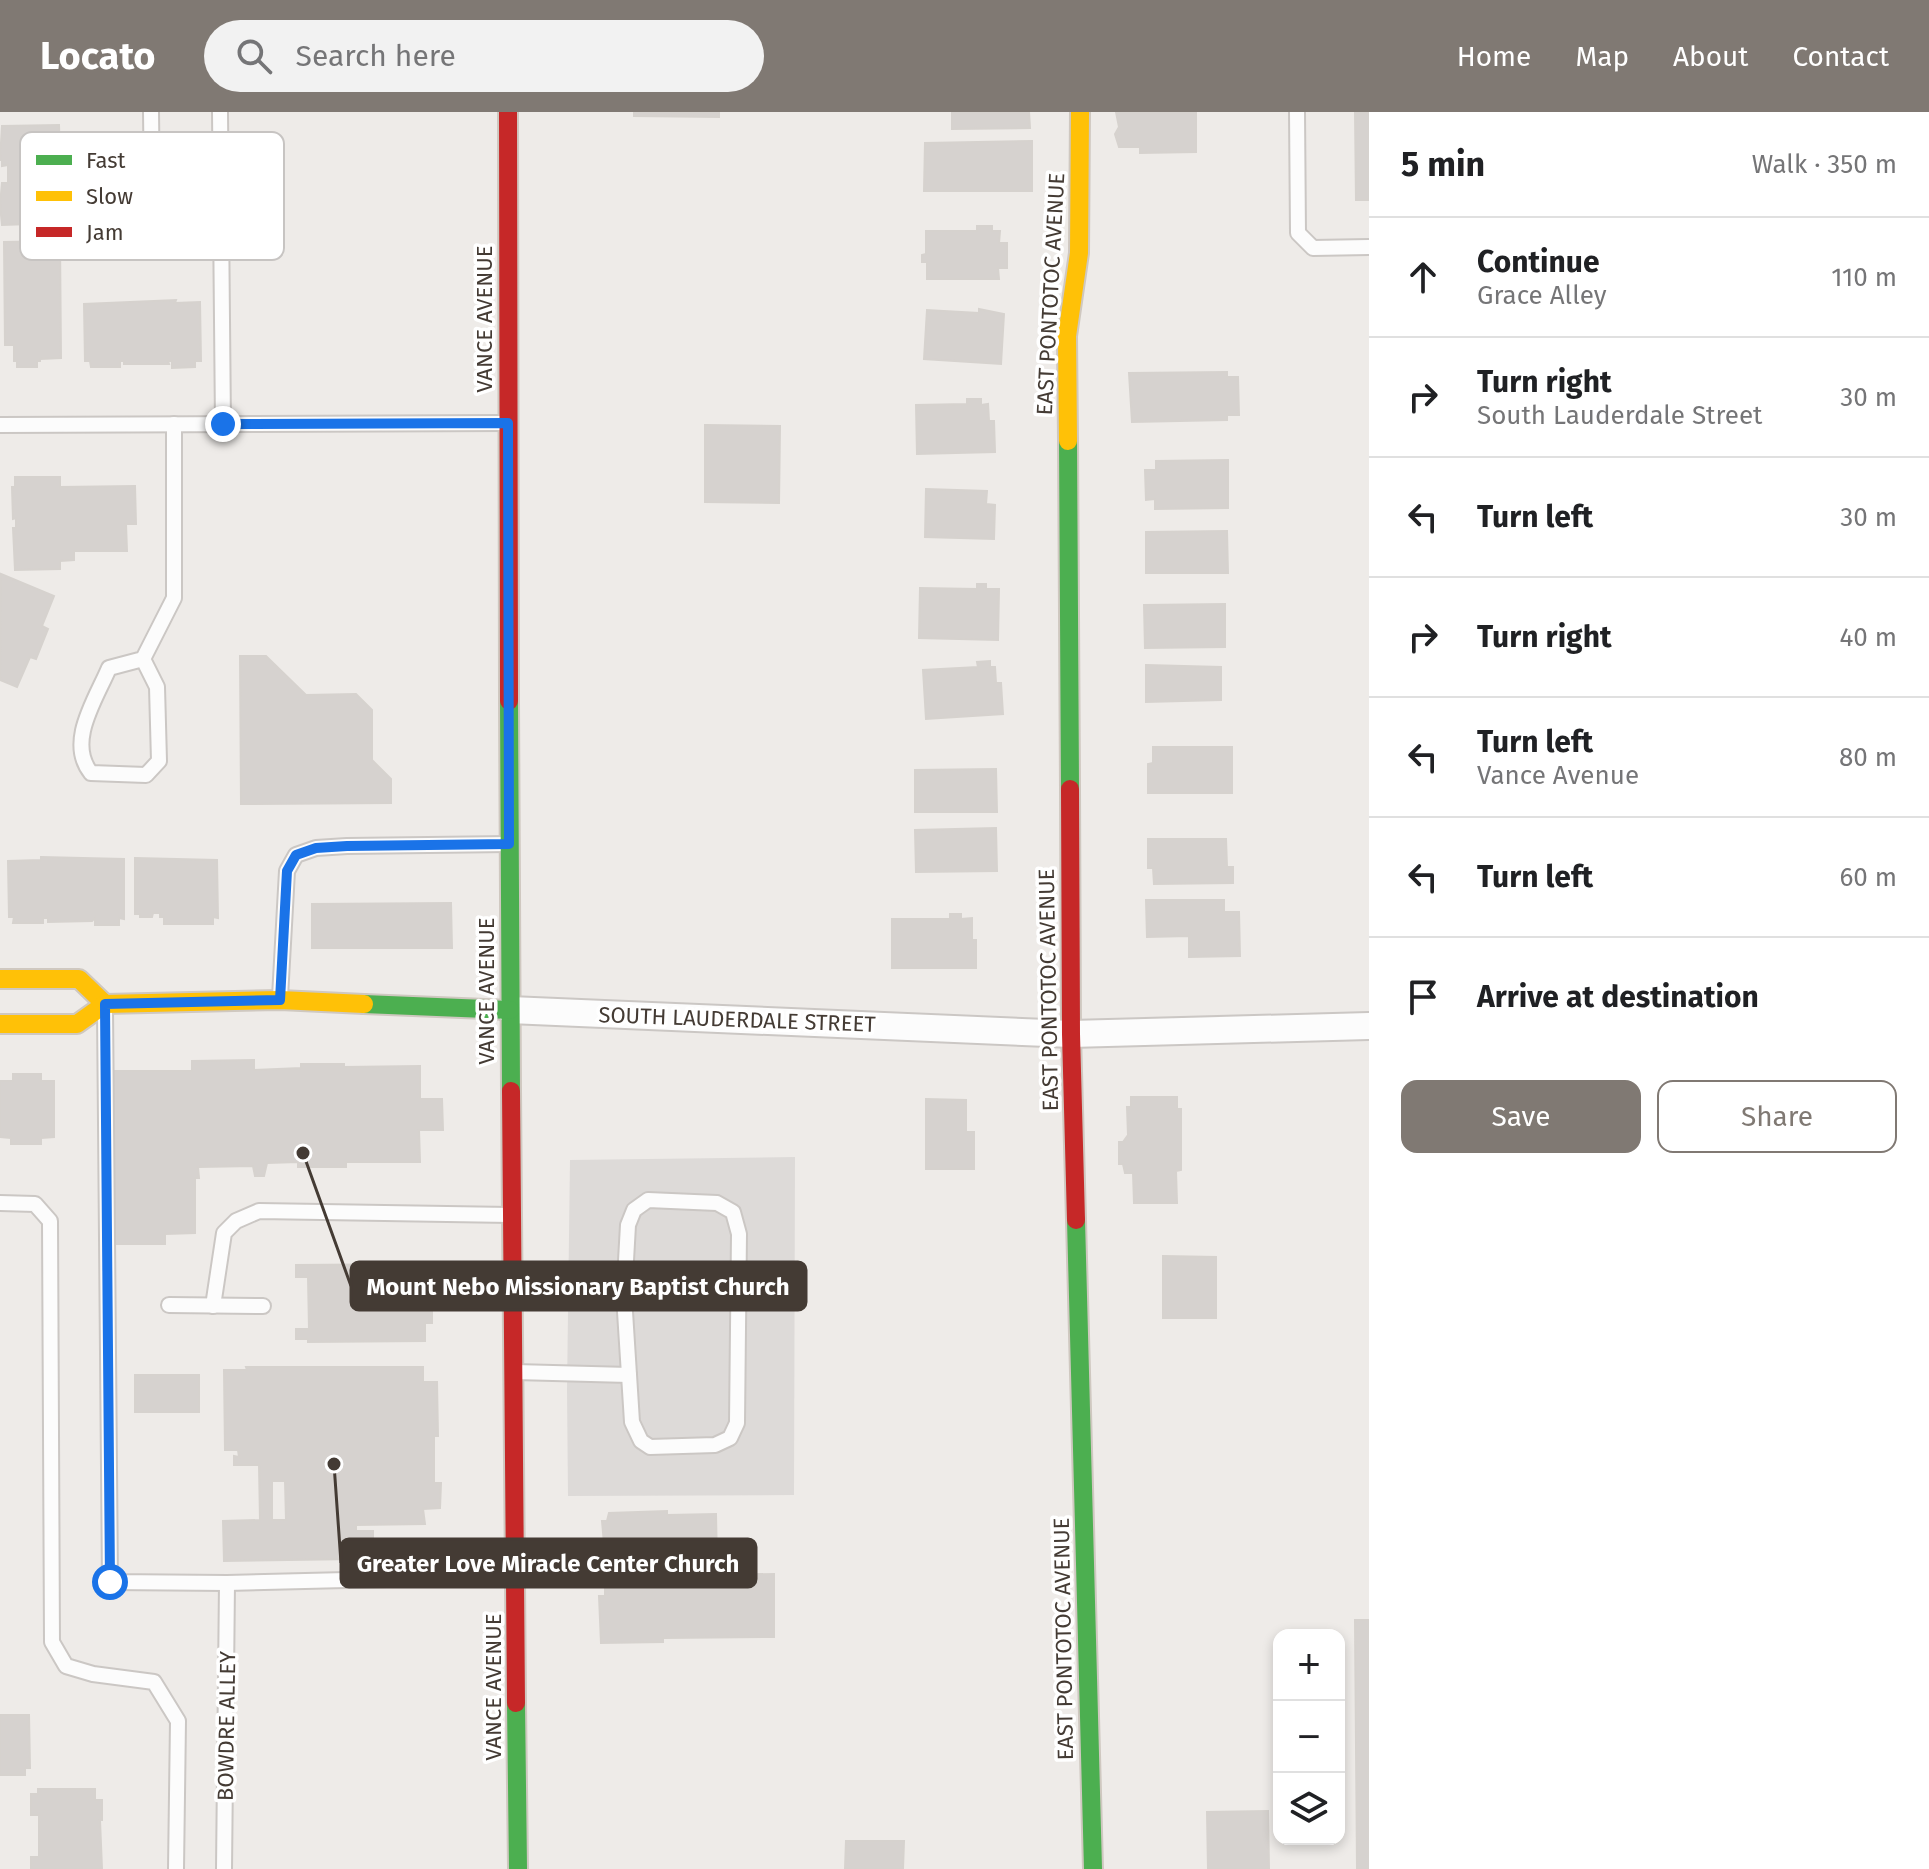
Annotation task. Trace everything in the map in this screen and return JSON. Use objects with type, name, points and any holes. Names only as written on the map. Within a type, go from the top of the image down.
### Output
[{"type":"street","name":"VANCE AVENUE","points":[[508,112],[509,844],[518,1869]]},
{"type":"street","name":"EAST PONTOTOC AVENUE","points":[[1080,112],[1079,253],[1067,336],[1071,1034],[1093,1869]]},
{"type":"street","points":[[0,979],[79,979],[105,1004]]},
{"type":"street","name":"SOUTH LAUDERDALE STREET","points":[[0,1024],[77,1024],[105,1004],[280,1000],[1071,1034],[1369,1026]]},
{"type":"lane","points":[[151,112],[151,132]]},
{"type":"lane","points":[[220,112],[220,132]]},
{"type":"lane","points":[[1297,112],[1298,233],[1313,248],[1369,247]]},
{"type":"lane","points":[[222,260],[223,424]]},
{"type":"lane","points":[[0,425],[508,423]]},
{"type":"lane","points":[[143,659],[157,687],[159,761],[146,775],[91,773],[82,762],[79,739],[109,668],[143,659],[174,598],[174,424]]},
{"type":"lane","points":[[280,1000],[287,871],[296,855],[316,848],[347,846],[509,844]]},
{"type":"lane","points":[[105,1004],[110,1582],[227,1583],[517,1576]]},
{"type":"lane","points":[[648,1200],[717,1203],[733,1212],[739,1234],[737,1423],[730,1438],[715,1445],[650,1447],[641,1441],[632,1422],[624,1296],[628,1225],[634,1210],[648,1200]]},
{"type":"lane","points":[[0,1203],[35,1204],[50,1221],[52,1642],[66,1666],[93,1674],[154,1682],[178,1721],[176,1869]]},
{"type":"lane","points":[[213,1306],[224,1233],[236,1221],[259,1211],[512,1215]]},
{"type":"lane","points":[[513,1293],[624,1296]]},
{"type":"lane","points":[[169,1305],[263,1306]]},
{"type":"lane","points":[[515,1372],[629,1375]]},
{"type":"lane","name":"BOWDRE ALLEY","points":[[224,1869],[227,1583]]},
{"type":"shaded area","points":[[795,1157],[794,1495],[568,1496],[570,1160]]},
{"type":"building","points":[[634,112],[719,112],[719,117],[634,116]]},
{"type":"building","points":[[952,112],[1029,112],[1030,128],[952,129]]},
{"type":"building","points":[[1116,112],[1196,112],[1196,152],[1140,153],[1140,147],[1119,147],[1115,134],[1119,127]]},
{"type":"building","points":[[1355,112],[1369,112],[1369,200],[1356,200]]},
{"type":"building","points":[[59,125],[59,132],[20,132],[20,224],[2,225],[2,183],[8,183],[8,165],[2,166],[0,160],[2,126]]},
{"type":"building","points":[[1032,141],[1032,191],[924,191],[925,143]]},
{"type":"building","points":[[977,226],[992,226],[992,231],[1000,231],[999,243],[1007,243],[1007,268],[998,268],[999,279],[927,279],[927,262],[922,262],[922,255],[926,254],[926,231],[977,231]]},
{"type":"building","points":[[4,242],[20,242],[20,260],[60,260],[61,358],[40,359],[37,367],[17,367],[14,345],[5,345]]},
{"type":"building","points":[[176,300],[175,303],[200,302],[201,361],[195,361],[195,367],[172,368],[172,361],[168,361],[169,364],[124,364],[120,361],[120,367],[91,367],[90,361],[85,361],[84,304]]},
{"type":"building","points":[[979,309],[1004,314],[1001,364],[924,359],[927,310],[979,313]]},
{"type":"building","points":[[1227,372],[1227,377],[1238,377],[1239,415],[1227,415],[1227,420],[1132,422],[1129,373]]},
{"type":"building","points":[[967,399],[981,399],[981,405],[988,404],[989,421],[994,421],[995,452],[917,454],[916,405],[967,404]]},
{"type":"building","points":[[705,425],[780,426],[779,503],[705,502]]},
{"type":"building","points":[[1228,460],[1228,508],[1155,509],[1155,499],[1146,500],[1145,470],[1156,470],[1156,461]]},
{"type":"building","points":[[15,477],[60,477],[60,487],[135,486],[136,524],[126,524],[127,551],[74,551],[74,560],[60,561],[60,569],[15,570],[13,528],[16,528],[16,518],[13,519],[12,487],[15,487]]},
{"type":"building","points":[[926,489],[987,491],[986,504],[995,505],[994,539],[925,537]]},
{"type":"building","points":[[1227,531],[1228,573],[1146,573],[1146,532]]},
{"type":"building","points":[[1,574],[54,596],[42,626],[48,629],[36,659],[30,657],[17,687],[0,680]]},
{"type":"building","points":[[977,584],[986,584],[986,589],[999,589],[998,640],[919,638],[920,588],[977,589]]},
{"type":"building","points":[[1225,604],[1225,647],[1145,648],[1144,605]]},
{"type":"building","points":[[240,656],[266,656],[306,695],[356,694],[372,710],[372,760],[391,779],[391,803],[241,804]]},
{"type":"building","points":[[990,661],[990,667],[995,667],[996,683],[1001,683],[1003,714],[926,719],[923,670],[978,667],[977,662]]},
{"type":"building","points":[[1146,665],[1221,667],[1221,700],[1146,702]]},
{"type":"building","points":[[1153,747],[1232,747],[1232,793],[1148,793],[1148,764],[1153,763]]},
{"type":"building","points":[[996,769],[997,812],[915,812],[915,770]]},
{"type":"building","points":[[996,828],[997,871],[916,872],[915,830]]},
{"type":"building","points":[[1148,839],[1226,839],[1227,867],[1233,867],[1233,883],[1154,884],[1153,868],[1148,868]]},
{"type":"building","points":[[41,857],[124,859],[124,919],[119,918],[119,925],[95,925],[95,918],[92,921],[48,922],[48,918],[43,918],[43,923],[13,923],[14,917],[9,917],[8,861],[41,860]]},
{"type":"building","points":[[135,858],[217,860],[218,918],[213,917],[213,924],[164,924],[160,913],[153,913],[152,917],[135,914]]},
{"type":"building","points":[[1146,900],[1224,900],[1224,912],[1239,912],[1240,956],[1189,957],[1189,936],[1147,937]]},
{"type":"building","points":[[451,903],[452,948],[312,948],[312,904]]},
{"type":"building","points":[[950,914],[961,914],[961,919],[972,918],[976,968],[892,968],[892,919],[950,919]]},
{"type":"building","points":[[254,1060],[254,1070],[301,1068],[301,1064],[420,1066],[420,1099],[442,1099],[443,1130],[419,1130],[420,1162],[346,1162],[346,1167],[298,1167],[298,1162],[267,1163],[264,1176],[255,1176],[253,1166],[198,1167],[199,1178],[195,1178],[195,1233],[165,1234],[165,1244],[114,1244],[113,1071],[192,1071],[192,1061]]},
{"type":"building","points":[[13,1074],[41,1074],[41,1081],[54,1081],[54,1137],[41,1138],[41,1144],[11,1144],[11,1138],[0,1137],[0,1081],[13,1081]]},
{"type":"building","points":[[1131,1097],[1177,1097],[1177,1109],[1181,1109],[1181,1170],[1176,1171],[1177,1203],[1134,1203],[1133,1173],[1125,1173],[1123,1164],[1119,1164],[1119,1142],[1123,1142],[1128,1135],[1127,1107],[1131,1107]]},
{"type":"building","points":[[926,1099],[966,1100],[966,1132],[974,1132],[974,1169],[926,1169]]},
{"type":"building","points":[[1163,1256],[1216,1257],[1216,1318],[1163,1318]]},
{"type":"building","points":[[424,1264],[425,1283],[432,1283],[432,1323],[425,1323],[425,1341],[308,1342],[308,1339],[296,1339],[296,1329],[309,1329],[308,1277],[296,1277],[296,1265]]},
{"type":"building","points":[[246,1367],[423,1367],[423,1382],[437,1382],[438,1436],[434,1436],[434,1483],[441,1483],[440,1508],[423,1509],[425,1524],[356,1525],[356,1531],[373,1531],[373,1547],[356,1548],[356,1559],[224,1561],[223,1521],[260,1520],[259,1465],[234,1465],[234,1456],[239,1457],[238,1450],[225,1450],[224,1370],[247,1370]],"holes":[[[272,1481],[285,1481],[286,1520],[272,1520]]]},
{"type":"building","points":[[135,1375],[199,1375],[199,1412],[135,1412]]},
{"type":"building","points":[[667,1511],[667,1515],[716,1514],[717,1564],[666,1565],[666,1572],[634,1572],[634,1566],[606,1566],[602,1521],[607,1521],[609,1513]]},
{"type":"building","points":[[774,1574],[774,1637],[663,1638],[663,1642],[601,1643],[599,1596],[605,1596],[605,1576]]},
{"type":"building","points":[[1355,1620],[1369,1620],[1369,1869],[1357,1869]]},
{"type":"building","points":[[0,1715],[29,1715],[30,1768],[25,1768],[25,1775],[0,1775]]},
{"type":"building","points":[[38,1789],[95,1789],[95,1800],[102,1800],[102,1869],[31,1869],[31,1857],[39,1857],[39,1815],[31,1815],[31,1794],[38,1794]]},
{"type":"building","points":[[1268,1811],[1269,1869],[1208,1869],[1207,1812]]},
{"type":"building","points":[[846,1841],[904,1841],[903,1869],[845,1869]]},
{"type":"traffic: fast","points":[[1068,441],[1070,789]]},
{"type":"traffic: fast","points":[[509,701],[511,1091]]},
{"type":"traffic: fast","points":[[364,1004],[510,1010]]},
{"type":"traffic: fast","points":[[1076,1220],[1093,1869]]},
{"type":"traffic: fast","points":[[516,1703],[518,1869]]},
{"type":"traffic: slow","points":[[1068,441],[1067,336],[1079,253],[1080,112]]},
{"type":"traffic: slow","points":[[0,979],[79,979],[105,1004]]},
{"type":"traffic: slow","points":[[0,1024],[77,1024],[105,1004],[280,1000],[364,1004]]},
{"type":"traffic: jam","points":[[508,112],[509,701]]},
{"type":"traffic: jam","points":[[1070,789],[1071,1034],[1076,1220]]},
{"type":"traffic: jam","points":[[511,1091],[516,1703]]},
{"type":"place","name":"Mount Nebo Missionary Baptist Church","points":[[303,1153]]},
{"type":"place","name":"Greater Love Miracle Center Church","points":[[334,1464]]},
{"type":"route","points":[[110,1582],[105,1004],[280,1000],[287,871],[296,855],[316,848],[347,846],[509,844],[508,423],[223,424]]}]
